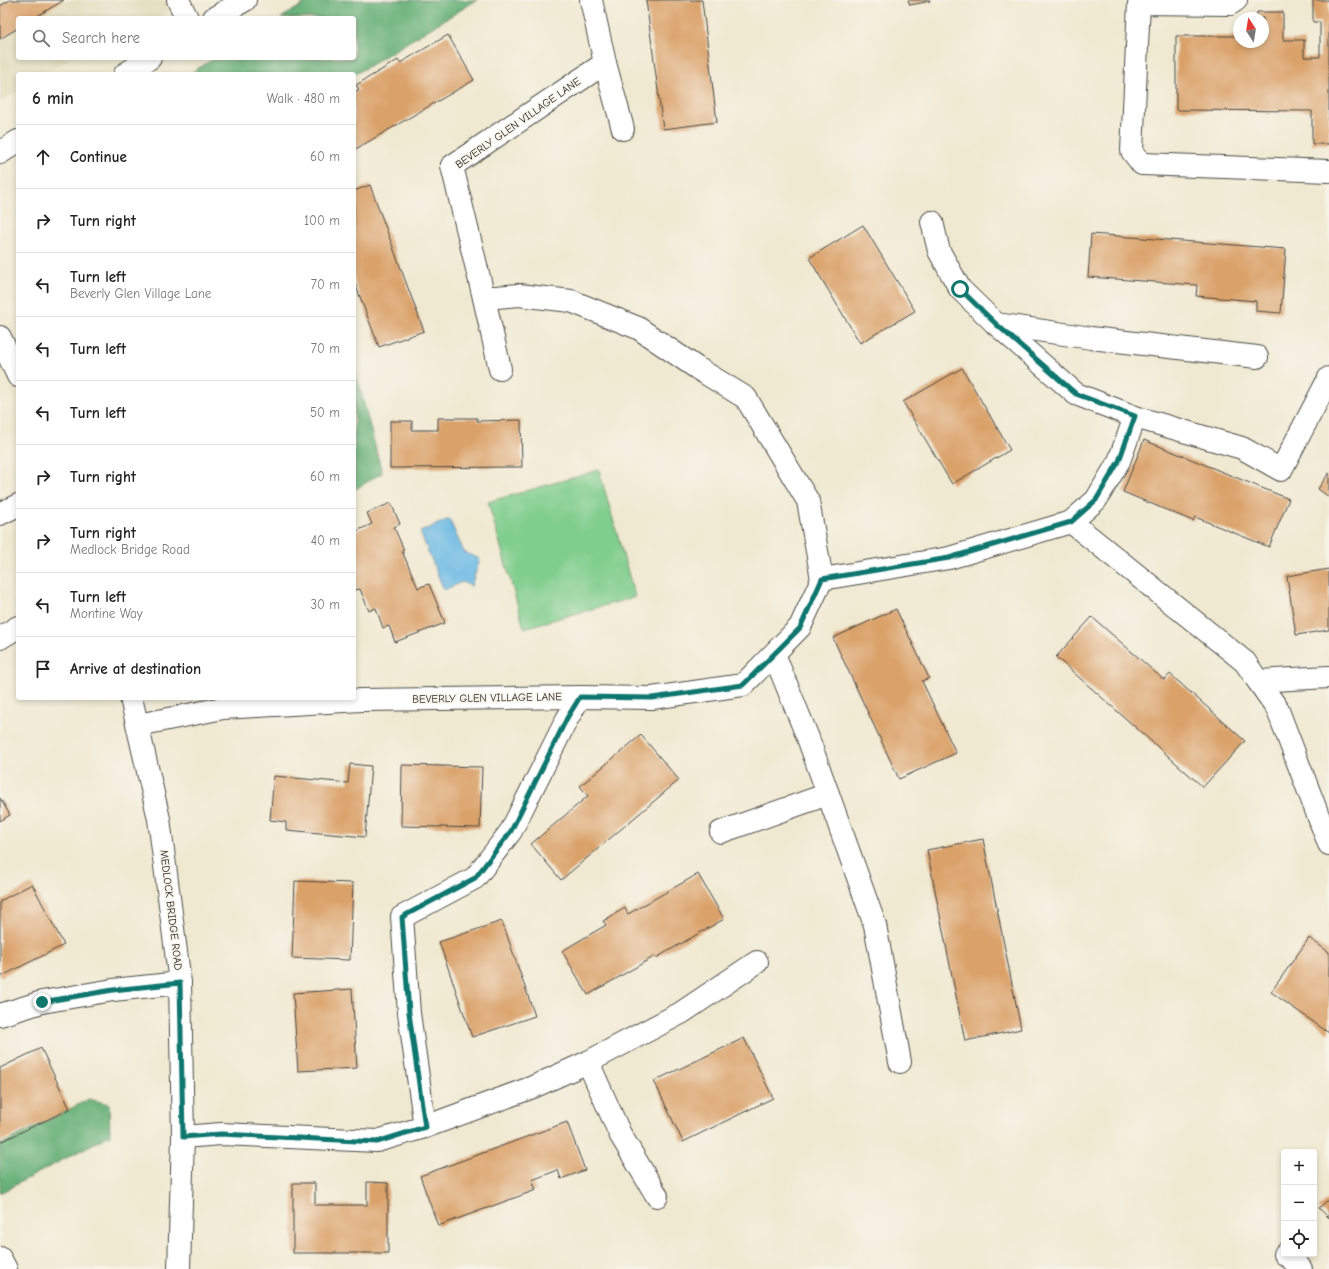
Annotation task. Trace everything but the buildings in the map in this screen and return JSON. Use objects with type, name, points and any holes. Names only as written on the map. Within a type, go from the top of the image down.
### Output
[{"type":"street","points":[[178,0],[186,16]]},
{"type":"street","points":[[217,16],[245,0]]},
{"type":"street","points":[[591,0],[605,63],[623,129]]},
{"type":"street","points":[[1233,2],[1139,3],[1132,151],[1142,164],[1329,171]]},
{"type":"street","points":[[128,72],[147,60]]},
{"type":"street","name":"BEVERLY GLEN VILLAGE LANE","points":[[484,298],[452,166],[605,63]]},
{"type":"street","points":[[0,153],[16,142]]},
{"type":"street","points":[[932,222],[939,251],[960,289],[996,324],[1076,394],[1135,416],[1242,448],[1281,470],[1329,378]]},
{"type":"street","points":[[500,369],[484,298],[518,295],[571,301],[638,328],[697,368],[746,398],[808,501],[822,579],[949,558],[1071,522],[1096,500],[1119,461],[1135,416]]},
{"type":"street","points":[[996,324],[1091,338],[1257,357]]},
{"type":"street","points":[[0,337],[16,372]]},
{"type":"street","points":[[0,514],[16,507]]},
{"type":"street","points":[[1071,522],[1245,662],[1277,708],[1329,844]]},
{"type":"street","name":"BEVERLY GLEN VILLAGE LANE","points":[[138,725],[223,708],[362,700],[580,697],[652,698],[743,685],[800,628],[822,579]]},
{"type":"street","points":[[0,638],[16,628]]},
{"type":"street","points":[[774,654],[808,738],[875,926],[900,1062]]},
{"type":"street","points":[[1258,681],[1329,677]]},
{"type":"street","points":[[425,1127],[409,1013],[402,917],[475,878],[511,831],[567,718],[580,697]]},
{"type":"street","name":"MEDLOCK BRIDGE ROAD","points":[[132,700],[159,819],[180,983],[183,1137],[179,1269]]},
{"type":"street","points":[[721,832],[828,794]]},
{"type":"street","points":[[183,1137],[221,1134],[377,1142],[425,1127],[533,1087],[588,1062],[681,1013],[757,962]]},
{"type":"street","points":[[0,1015],[50,1001],[113,990],[180,983]]},
{"type":"street","points":[[588,1062],[620,1134],[657,1196]]},
{"type":"street","points":[[1288,1257],[1301,1269]]},
{"type":"street","points":[[0,1258],[6,1269]]},
{"type":"shaded area","points":[[0,0],[190,0],[162,16],[16,16],[16,60],[68,60],[48,72],[16,72],[16,92],[0,102]]},
{"type":"green space","points":[[310,0],[477,0],[356,74],[356,72],[192,72],[212,60],[356,60],[356,16],[284,16]]},
{"type":"green space","points":[[356,373],[382,473],[356,489]]},
{"type":"green space","points":[[599,470],[635,597],[524,628],[488,502]]},
{"type":"green space","points":[[89,1099],[109,1104],[110,1135],[0,1193],[0,1145]]},
{"type":"water","points":[[449,519],[464,552],[480,559],[471,586],[462,582],[444,590],[420,532]]},
{"type":"route","points":[[42,1002],[113,990],[180,983],[183,1137],[221,1134],[377,1142],[425,1127],[409,1013],[402,917],[475,878],[511,831],[567,718],[580,697],[652,698],[743,685],[800,628],[822,579],[949,558],[1071,522],[1096,500],[1119,461],[1135,416],[1076,394],[996,324],[960,289]]}]
